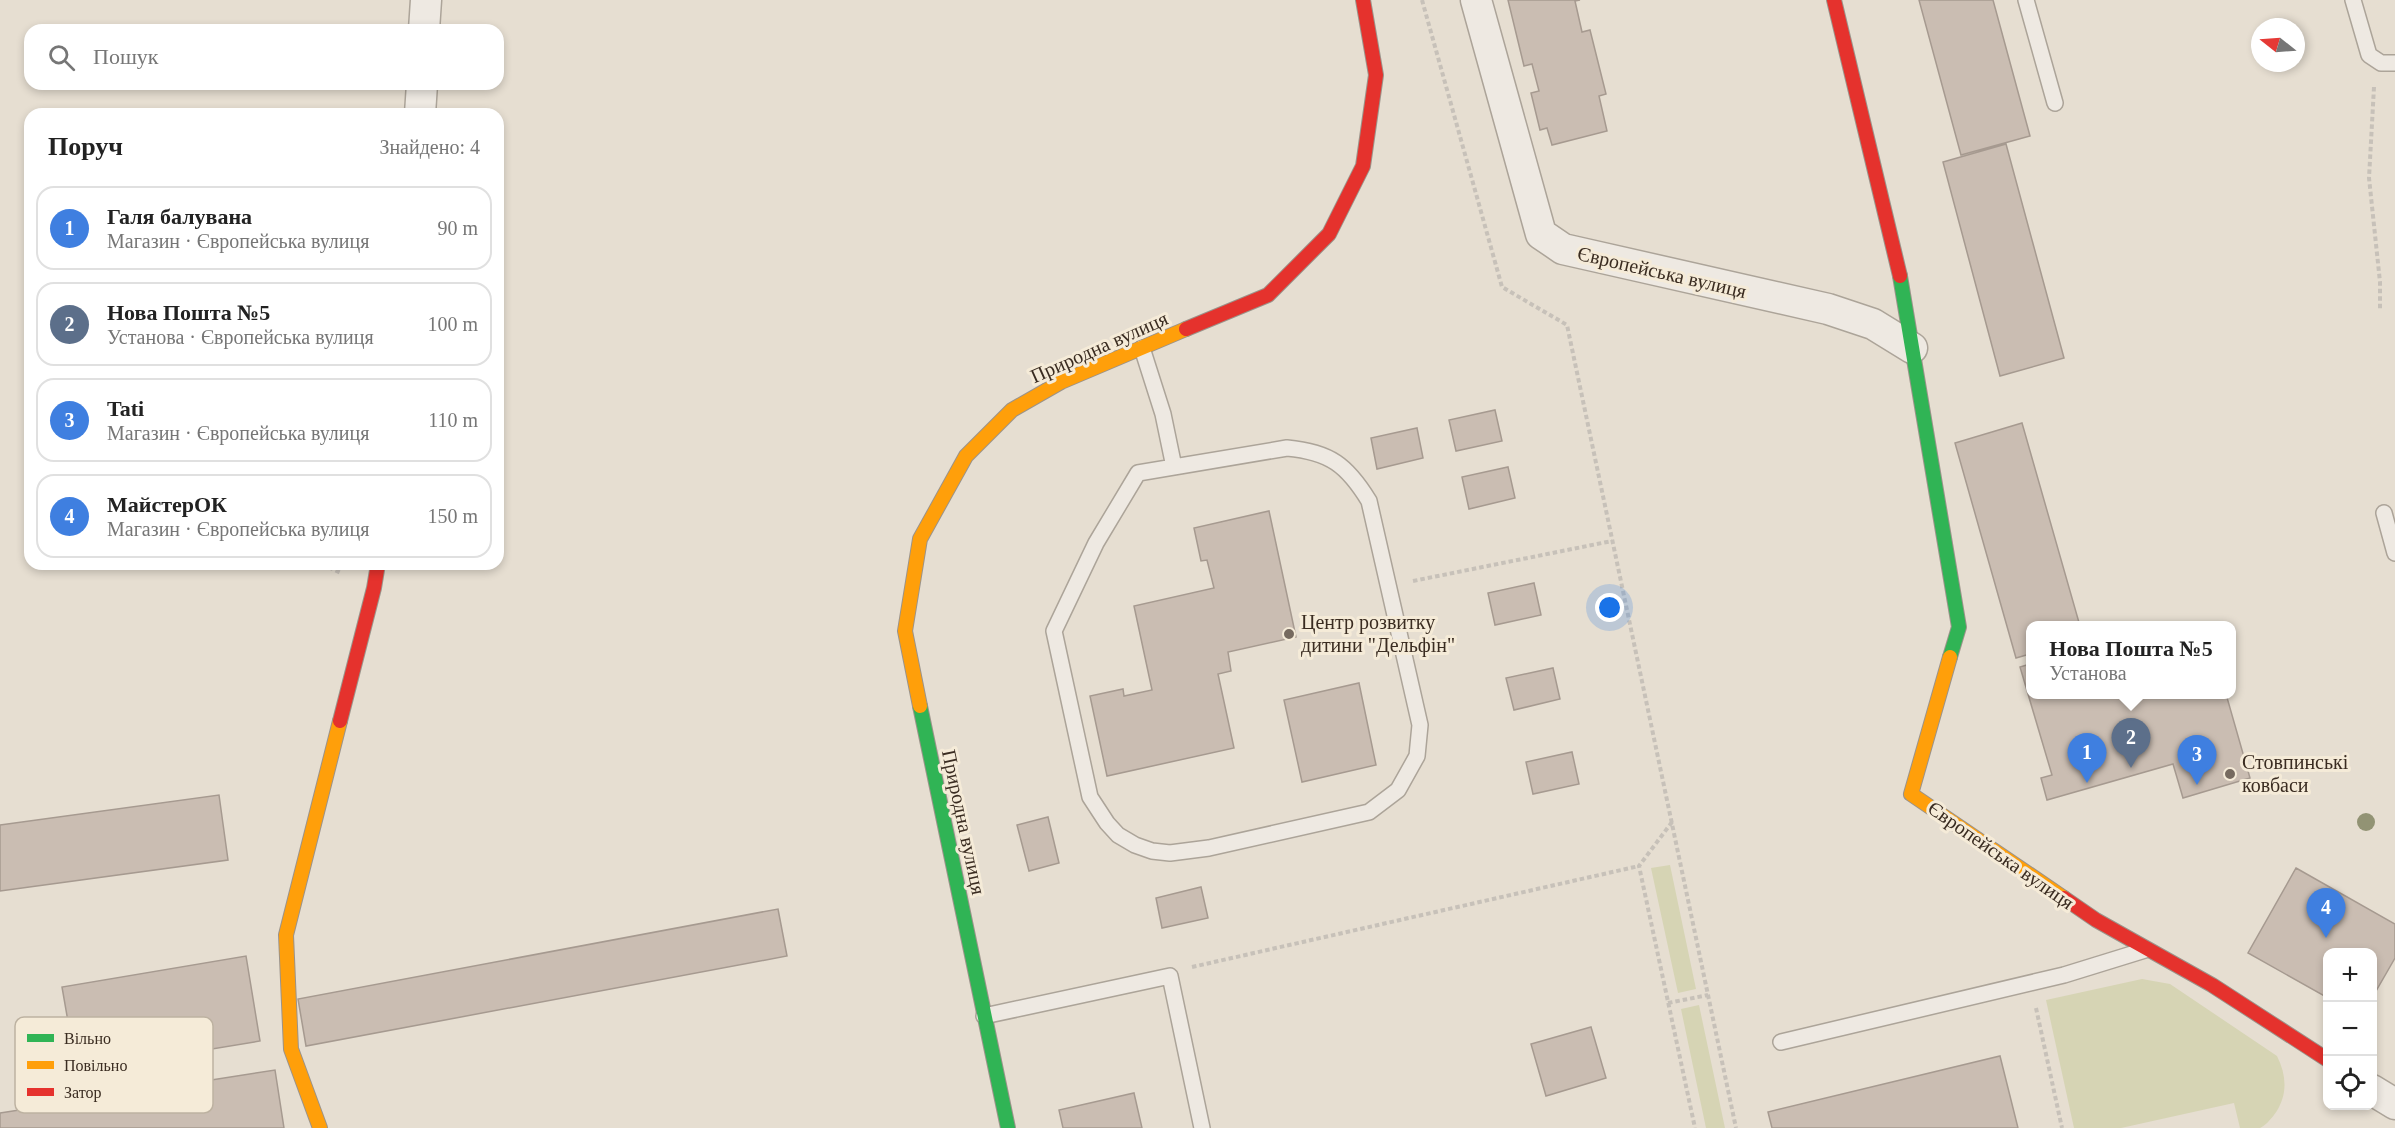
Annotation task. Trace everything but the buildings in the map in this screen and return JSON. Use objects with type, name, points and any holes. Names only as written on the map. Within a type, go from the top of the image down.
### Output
[{"type":"street","points":[[424,24],[426,0]]},
{"type":"street","name":"Природна вулиця","points":[[1008,1128],[905,631],[920,538],[966,456],[1012,410],[1061,382],[1268,295],[1329,234],[1363,166],[1375,86],[1376,75],[1363,0]]},
{"type":"street","name":"Європейська вулиця","points":[[1476,0],[1542,234],[1563,249],[1828,309],[1873,324],[1912,348]]},
{"type":"street","name":"Європейська вулиця","points":[[1834,0],[1899,271],[1959,627],[1911,794],[2096,920],[2212,986],[2323,1057]]},
{"type":"street","points":[[420,108],[422,90]]},
{"type":"street","points":[[320,1128],[291,1049],[286,990],[286,935],[377,570]]},
{"type":"lane","points":[[2026,0],[2055,103]]},
{"type":"lane","points":[[2353,0],[2369,55],[2381,63],[2395,63]]},
{"type":"lane","points":[[1142,348],[1163,414],[1174,467]]},
{"type":"lane","points":[[1287,448],[1306,450],[1321,455],[1340,465],[1355,478],[1369,501],[1389,586],[1420,726],[1417,756],[1398,790],[1369,812],[1209,848],[1170,853],[1152,851],[1135,845],[1118,835],[1107,824],[1090,796],[1054,631],[1096,543],[1138,473],[1287,448]]},
{"type":"lane","points":[[2384,513],[2395,553]]},
{"type":"lane","points":[[1781,1042],[2031,982],[2147,949]]},
{"type":"lane","points":[[984,1016],[1170,976],[1202,1128]]},
{"type":"path","points":[[1422,0],[1502,287],[1567,325],[1736,1128]]},
{"type":"path","points":[[2376,60],[2369,178],[2380,282],[2380,309]]},
{"type":"path","points":[[1389,586],[1612,541]]},
{"type":"path","points":[[1170,976],[1191,967],[1639,866],[1671,822]]},
{"type":"path","points":[[1639,866],[1695,1128]]},
{"type":"path","points":[[2031,982],[2062,1128]]},
{"type":"path","points":[[1668,1003],[1708,995]]},
{"type":"shaded area","points":[[1670,865],[1696,989],[1678,993],[1651,868]]},
{"type":"shaded area","points":[[2142,979],[2170,984],[2277,1056],[2283,1071],[2284,1093],[2279,1108],[2266,1124],[2260,1128],[2240,1128],[2234,1103],[2121,1128],[2074,1128],[2046,1000]]},
{"type":"shaded area","points":[[1699,1005],[1725,1128],[1706,1128],[1681,1009]]},
{"type":"traffic: fast","points":[[1900,276],[1959,627],[1950,657]]},
{"type":"traffic: fast","points":[[920,706],[1008,1128]]},
{"type":"traffic: slow","points":[[920,706],[905,631],[920,539],[966,456],[1012,410],[1061,382],[1186,329]]},
{"type":"traffic: slow","points":[[1950,657],[1911,794],[2064,898]]},
{"type":"traffic: slow","points":[[320,1128],[291,1049],[286,935],[340,721]]},
{"type":"traffic: jam","points":[[1186,329],[1268,295],[1329,234],[1363,166],[1376,75],[1363,0]]},
{"type":"traffic: jam","points":[[1834,0],[1900,276]]},
{"type":"traffic: jam","points":[[340,721],[377,570]]},
{"type":"traffic: jam","points":[[2064,898],[2096,920],[2212,985],[2323,1057]]},
{"type":"place","name":"Центр розвитку дитини \"Дельфін\"","points":[[1289,634]]},
{"type":"place","name":"Нова Пошта №5","points":[[2131,768]]},
{"type":"place","name":"Стовпинські ковбаси","points":[[2230,774]]},
{"type":"place","name":"Галя балувана","points":[[2087,783]]},
{"type":"place","name":"Tati","points":[[2197,785]]},
{"type":"place","name":"МайстерОК","points":[[2326,938]]}]
